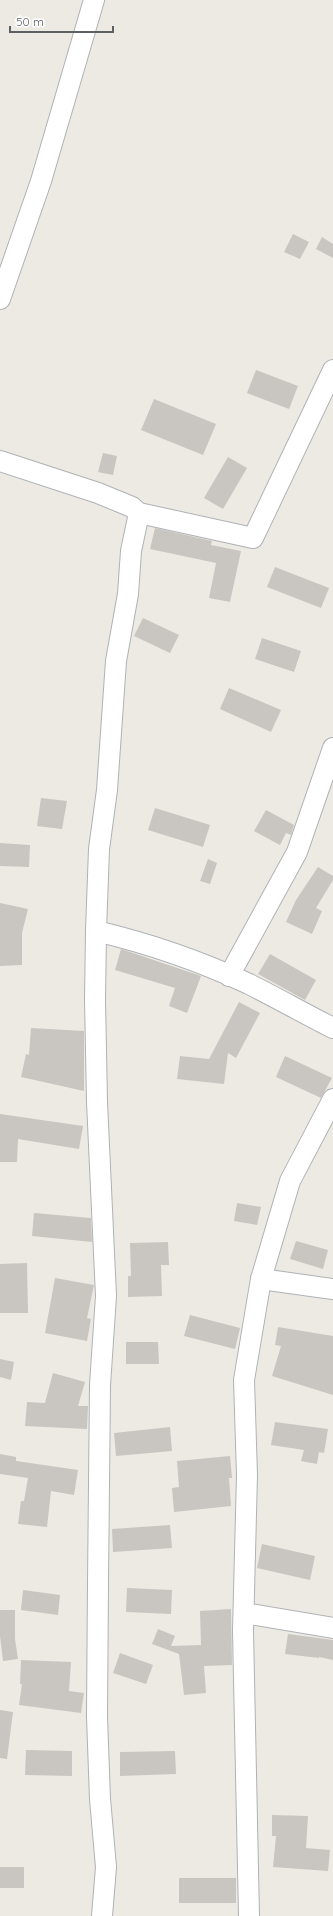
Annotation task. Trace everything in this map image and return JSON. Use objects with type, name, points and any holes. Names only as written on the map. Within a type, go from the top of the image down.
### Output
[{"type":"street","points":[[0,299],[41,181],[94,0]]},
{"type":"street","points":[[0,461],[98,493],[132,507],[139,513],[253,538],[333,370]]},
{"type":"street","points":[[102,1916],[106,1867],[100,1799],[97,1718],[98,1545],[100,1385],[106,1296],[97,1102],[95,999],[96,931],[99,849],[107,790],[116,661],[128,594],[131,551],[139,513]]},
{"type":"street","points":[[229,976],[297,852],[333,748]]},
{"type":"street","points":[[96,931],[126,938],[229,976],[248,984],[333,1028]]},
{"type":"street","points":[[249,1916],[244,1613],[247,1475],[244,1380],[261,1279],[290,1181],[333,1099]]},
{"type":"street","points":[[261,1279],[333,1289]]},
{"type":"street","points":[[244,1613],[333,1628]]},
{"type":"building","points":[[293,234],[309,242],[300,259],[284,252]]},
{"type":"building","points":[[322,237],[333,244],[333,258],[316,249]]},
{"type":"building","points":[[256,370],[298,386],[289,409],[247,393]]},
{"type":"building","points":[[154,399],[216,424],[203,455],[141,430]]},
{"type":"building","points":[[103,453],[117,456],[113,475],[98,472]]},
{"type":"building","points":[[228,457],[247,468],[223,509],[204,498]]},
{"type":"building","points":[[155,528],[212,541],[211,545],[241,551],[230,602],[209,598],[216,563],[150,549]]},
{"type":"building","points":[[275,567],[329,588],[321,608],[267,587]]},
{"type":"building","points":[[143,618],[179,635],[170,653],[134,636]]},
{"type":"building","points":[[262,638],[301,651],[294,672],[255,659]]},
{"type":"building","points":[[229,688],[281,710],[271,732],[220,709]]},
{"type":"building","points":[[41,798],[67,801],[62,829],[37,826]]},
{"type":"building","points":[[155,808],[210,825],[203,847],[148,830]]},
{"type":"building","points":[[266,810],[294,825],[291,835],[286,833],[280,845],[254,831]]},
{"type":"building","points":[[0,843],[30,845],[29,867],[0,866]]},
{"type":"building","points":[[208,859],[217,863],[210,884],[200,881]]},
{"type":"building","points":[[318,867],[333,876],[333,880],[316,908],[322,911],[312,934],[286,922],[296,900]]},
{"type":"building","points":[[0,903],[28,909],[22,933],[22,965],[0,966]]},
{"type":"building","points":[[121,949],[201,976],[187,1013],[169,1006],[175,988],[115,970]]},
{"type":"building","points":[[270,954],[316,980],[305,1000],[258,974]]},
{"type":"building","points":[[239,1002],[260,1013],[236,1058],[228,1053],[224,1084],[177,1079],[180,1056],[209,1059]]},
{"type":"building","points":[[31,1028],[84,1031],[84,1091],[21,1077],[26,1054],[29,1055]]},
{"type":"building","points":[[285,1056],[332,1078],[321,1098],[276,1077]]},
{"type":"building","points":[[0,1114],[83,1126],[79,1149],[18,1139],[17,1162],[0,1162]]},
{"type":"building","points":[[237,1203],[261,1207],[257,1225],[234,1221]]},
{"type":"building","points":[[34,1213],[91,1218],[92,1242],[32,1236]]},
{"type":"building","points":[[296,1241],[328,1250],[323,1269],[290,1259]]},
{"type":"building","points":[[168,1242],[169,1265],[161,1265],[162,1296],[128,1297],[128,1276],[131,1276],[130,1243]]},
{"type":"building","points":[[27,1263],[28,1313],[0,1313],[0,1264]]},
{"type":"building","points":[[55,1278],[94,1285],[87,1318],[91,1319],[87,1341],[45,1333]]},
{"type":"building","points":[[190,1315],[240,1328],[235,1349],[184,1336]]},
{"type":"building","points":[[278,1327],[333,1336],[333,1395],[272,1376],[281,1346],[275,1345]]},
{"type":"building","points":[[126,1342],[158,1342],[159,1364],[126,1364]]},
{"type":"building","points":[[0,1359],[14,1362],[11,1380],[0,1377]]},
{"type":"building","points":[[53,1373],[85,1382],[78,1406],[88,1406],[87,1429],[25,1426],[27,1402],[45,1403]]},
{"type":"building","points":[[275,1422],[328,1429],[324,1453],[319,1452],[317,1464],[301,1461],[304,1450],[271,1445]]},
{"type":"building","points":[[170,1427],[172,1451],[116,1456],[114,1433]]},
{"type":"building","points":[[0,1454],[16,1457],[16,1461],[78,1470],[74,1495],[51,1491],[47,1527],[18,1524],[21,1501],[24,1501],[28,1478],[0,1474]]},
{"type":"building","points":[[230,1456],[232,1478],[229,1478],[231,1506],[174,1512],[172,1488],[179,1487],[177,1461]]},
{"type":"building","points":[[170,1525],[172,1548],[113,1552],[112,1529]]},
{"type":"building","points":[[262,1544],[315,1556],[310,1580],[257,1568]]},
{"type":"building","points":[[127,1588],[172,1590],[171,1614],[126,1612]]},
{"type":"building","points":[[23,1590],[60,1595],[58,1615],[21,1610]]},
{"type":"building","points":[[231,1609],[232,1665],[204,1666],[206,1693],[184,1695],[179,1654],[152,1644],[158,1629],[175,1636],[171,1646],[201,1645],[200,1611]]},
{"type":"building","points":[[0,1610],[15,1610],[15,1639],[18,1659],[3,1661],[0,1636]]},
{"type":"building","points":[[288,1634],[333,1640],[333,1660],[319,1657],[285,1654]]},
{"type":"building","points":[[120,1653],[153,1665],[146,1684],[113,1673]]},
{"type":"building","points":[[21,1660],[71,1662],[69,1691],[84,1693],[81,1713],[19,1705],[22,1684],[20,1684]]},
{"type":"building","points":[[0,1710],[13,1712],[7,1759],[0,1758]]},
{"type":"building","points":[[26,1750],[72,1751],[72,1776],[25,1775]]},
{"type":"building","points":[[175,1751],[176,1774],[120,1776],[120,1752]]},
{"type":"building","points":[[272,1815],[308,1816],[306,1848],[330,1850],[328,1871],[273,1867],[276,1836],[272,1836]]},
{"type":"building","points":[[0,1867],[24,1867],[24,1888],[0,1888]]},
{"type":"building","points":[[179,1878],[236,1878],[236,1903],[179,1903]]}]
